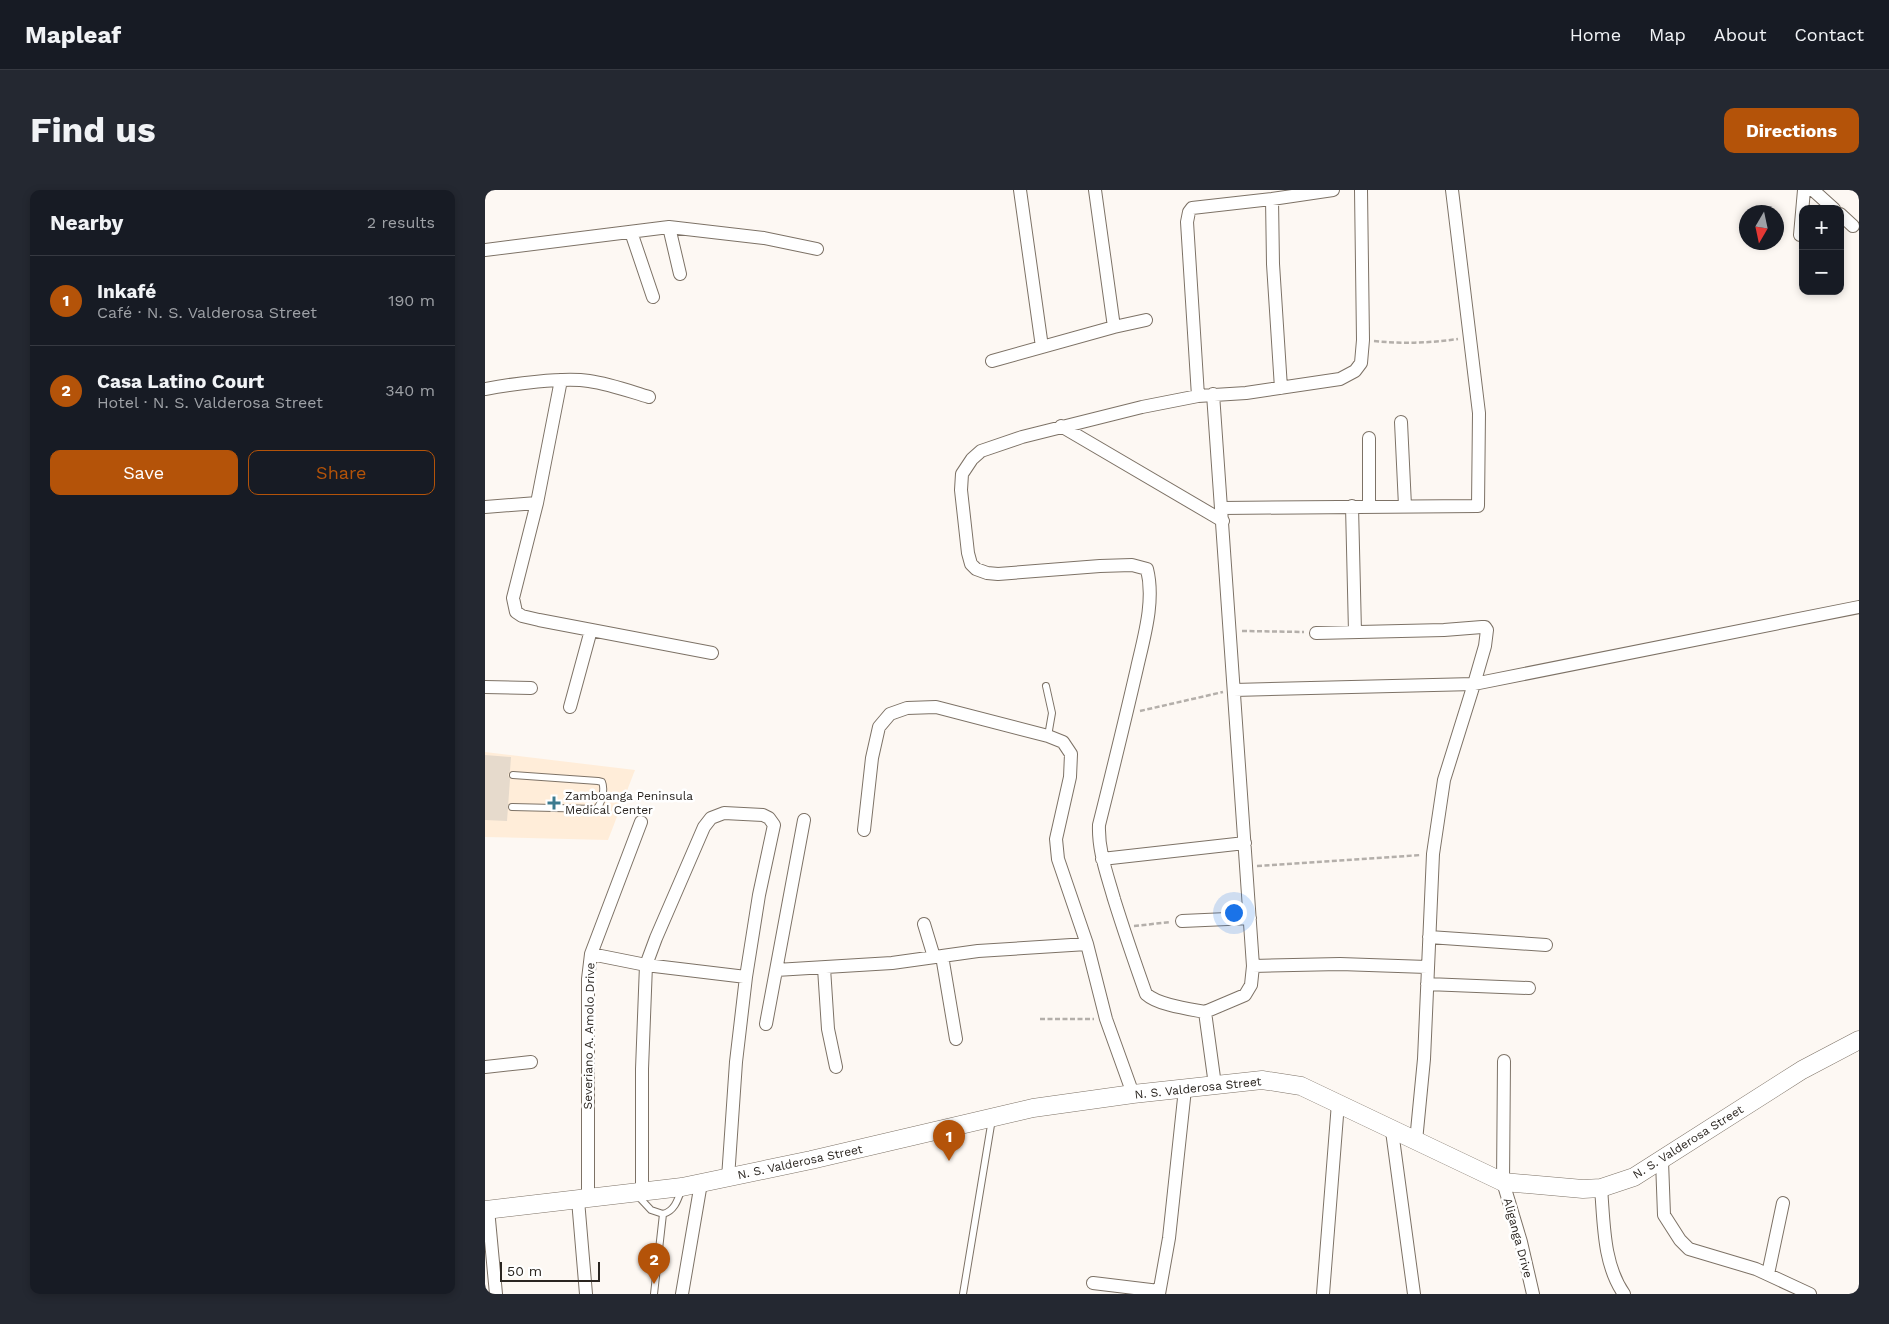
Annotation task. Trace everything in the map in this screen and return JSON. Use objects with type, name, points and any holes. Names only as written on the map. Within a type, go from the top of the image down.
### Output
[{"type":"main road","name":"N. S. Valderosa Street","points":[[486,1210],[682,1187],[1033,1108],[1133,1094],[1262,1080],[1301,1086],[1392,1131],[1503,1182],[1583,1189],[1601,1188],[1634,1177],[1662,1161],[1802,1070],[1859,1040]]},
{"type":"street","points":[[1020,190],[1042,347]]},
{"type":"street","points":[[1095,190],[1114,327]]},
{"type":"street","points":[[1199,396],[1187,222],[1189,212],[1192,208],[1272,200],[1333,190]]},
{"type":"street","points":[[1213,394],[1253,966],[1251,985],[1245,995],[1205,1012],[1177,1007],[1148,996],[1123,927],[1098,842],[1099,825],[1127,714],[1146,624],[1150,582],[1147,569],[1132,565],[1101,566],[998,574],[976,570],[971,564],[968,553],[961,490],[962,474],[972,459],[995,445],[1061,426],[1199,396],[1213,394],[1247,393],[1340,379],[1355,372],[1361,363],[1363,340],[1361,190]]},
{"type":"street","points":[[1222,508],[1478,506],[1479,413],[1452,190]]},
{"type":"street","points":[[1803,205],[1804,190]]},
{"type":"street","points":[[1813,190],[1830,205]]},
{"type":"street","points":[[1272,200],[1273,264],[1281,388]]},
{"type":"street","points":[[1844,218],[1853,226]]},
{"type":"street","points":[[669,227],[680,274]]},
{"type":"street","points":[[485,250],[669,227],[764,238],[817,249]]},
{"type":"street","points":[[631,232],[653,297]]},
{"type":"street","points":[[992,361],[1146,320]]},
{"type":"street","points":[[485,389],[561,380],[588,381],[622,388],[649,398]]},
{"type":"street","points":[[561,380],[537,504],[513,598],[516,612],[522,616],[712,653]]},
{"type":"street","points":[[1401,422],[1405,506]]},
{"type":"street","points":[[1061,426],[1223,521]]},
{"type":"street","points":[[1369,438],[1369,506]]},
{"type":"street","points":[[485,507],[537,504]]},
{"type":"street","points":[[1352,506],[1355,632]]},
{"type":"street","points":[[1235,690],[1474,684],[1859,607]]},
{"type":"street","points":[[1316,633],[1444,630],[1485,627],[1487,630],[1485,646],[1444,780],[1433,854],[1424,1058],[1416,1141]]},
{"type":"street","points":[[570,707],[591,630]]},
{"type":"street","points":[[485,687],[531,688]]},
{"type":"street","points":[[864,830],[872,758],[879,727],[890,714],[907,708],[936,707],[1048,736],[1063,742],[1071,754],[1070,777],[1057,826],[1056,847],[1058,858],[1087,944],[1106,1018],[1133,1094]]},
{"type":"street","points":[[638,1192],[647,965],[656,938],[704,827],[711,818],[724,813],[763,815],[769,818],[774,825],[759,895],[746,978],[736,1062],[728,1178]]},
{"type":"street","points":[[766,1024],[804,820]]},
{"type":"street","name":"Severiano A. Amolo Drive","points":[[586,1294],[583,1199],[588,979],[591,954],[641,822]]},
{"type":"street","points":[[1102,859],[1245,842]]},
{"type":"street","points":[[1182,921],[1250,918]]},
{"type":"street","points":[[924,924],[938,957],[956,1039]]},
{"type":"street","points":[[1429,936],[1546,945]]},
{"type":"street","points":[[776,970],[892,963],[978,951],[1087,944]]},
{"type":"street","points":[[591,954],[647,965],[746,978]]},
{"type":"street","points":[[1253,966],[1340,964],[1427,967]]},
{"type":"street","points":[[824,968],[828,1029],[836,1067]]},
{"type":"street","points":[[1427,984],[1529,988]]},
{"type":"street","points":[[1205,1012],[1215,1085]]},
{"type":"street","name":"Aliganga Drive","points":[[1504,1060],[1503,1182],[1521,1242],[1533,1294]]},
{"type":"street","points":[[485,1067],[531,1062]]},
{"type":"street","points":[[1093,1283],[1159,1293],[1169,1238],[1185,1089]]},
{"type":"street","points":[[1323,1294],[1338,1103]]},
{"type":"street","points":[[1392,1131],[1415,1294]]},
{"type":"street","points":[[1662,1161],[1664,1215],[1680,1240],[1689,1249],[1756,1268],[1810,1294]]},
{"type":"street","points":[[682,1294],[701,1183]]},
{"type":"street","points":[[1601,1188],[1610,1262],[1612,1270],[1625,1294]]},
{"type":"street","points":[[1768,1274],[1783,1203]]},
{"type":"street","points":[[486,1210],[496,1294]]},
{"type":"lane","points":[[1046,686],[1052,713],[1048,736]]},
{"type":"lane","points":[[512,807],[596,809],[600,806],[604,786],[602,782],[597,781],[513,775]]},
{"type":"lane","points":[[963,1294],[992,1118]]},
{"type":"lane","points":[[638,1192],[651,1210],[663,1214],[670,1211],[676,1205],[682,1187]]},
{"type":"lane","points":[[654,1294],[663,1214]]},
{"type":"path","points":[[1363,340],[1405,344],[1428,343],[1469,337]]},
{"type":"path","points":[[1230,631],[1316,633]]},
{"type":"path","points":[[1127,714],[1235,690]]},
{"type":"path","points":[[1247,867],[1433,854]]},
{"type":"path","points":[[1123,927],[1182,921]]},
{"type":"path","points":[[1040,1019],[1106,1018]]},
{"type":"shaded area","name":"Zamboanga Peninsula Medical Center","points":[[485,752],[635,770],[608,840],[485,837]]},
{"type":"building","points":[[485,755],[511,757],[508,775],[510,779],[507,821],[485,820]]},
{"type":"place","name":"Zamboanga Peninsula Medical Center","points":[[554,803]]},
{"type":"place","name":"Inkafé","points":[[949,1161]]},
{"type":"place","name":"Casa Latino Court","points":[[654,1284]]}]
